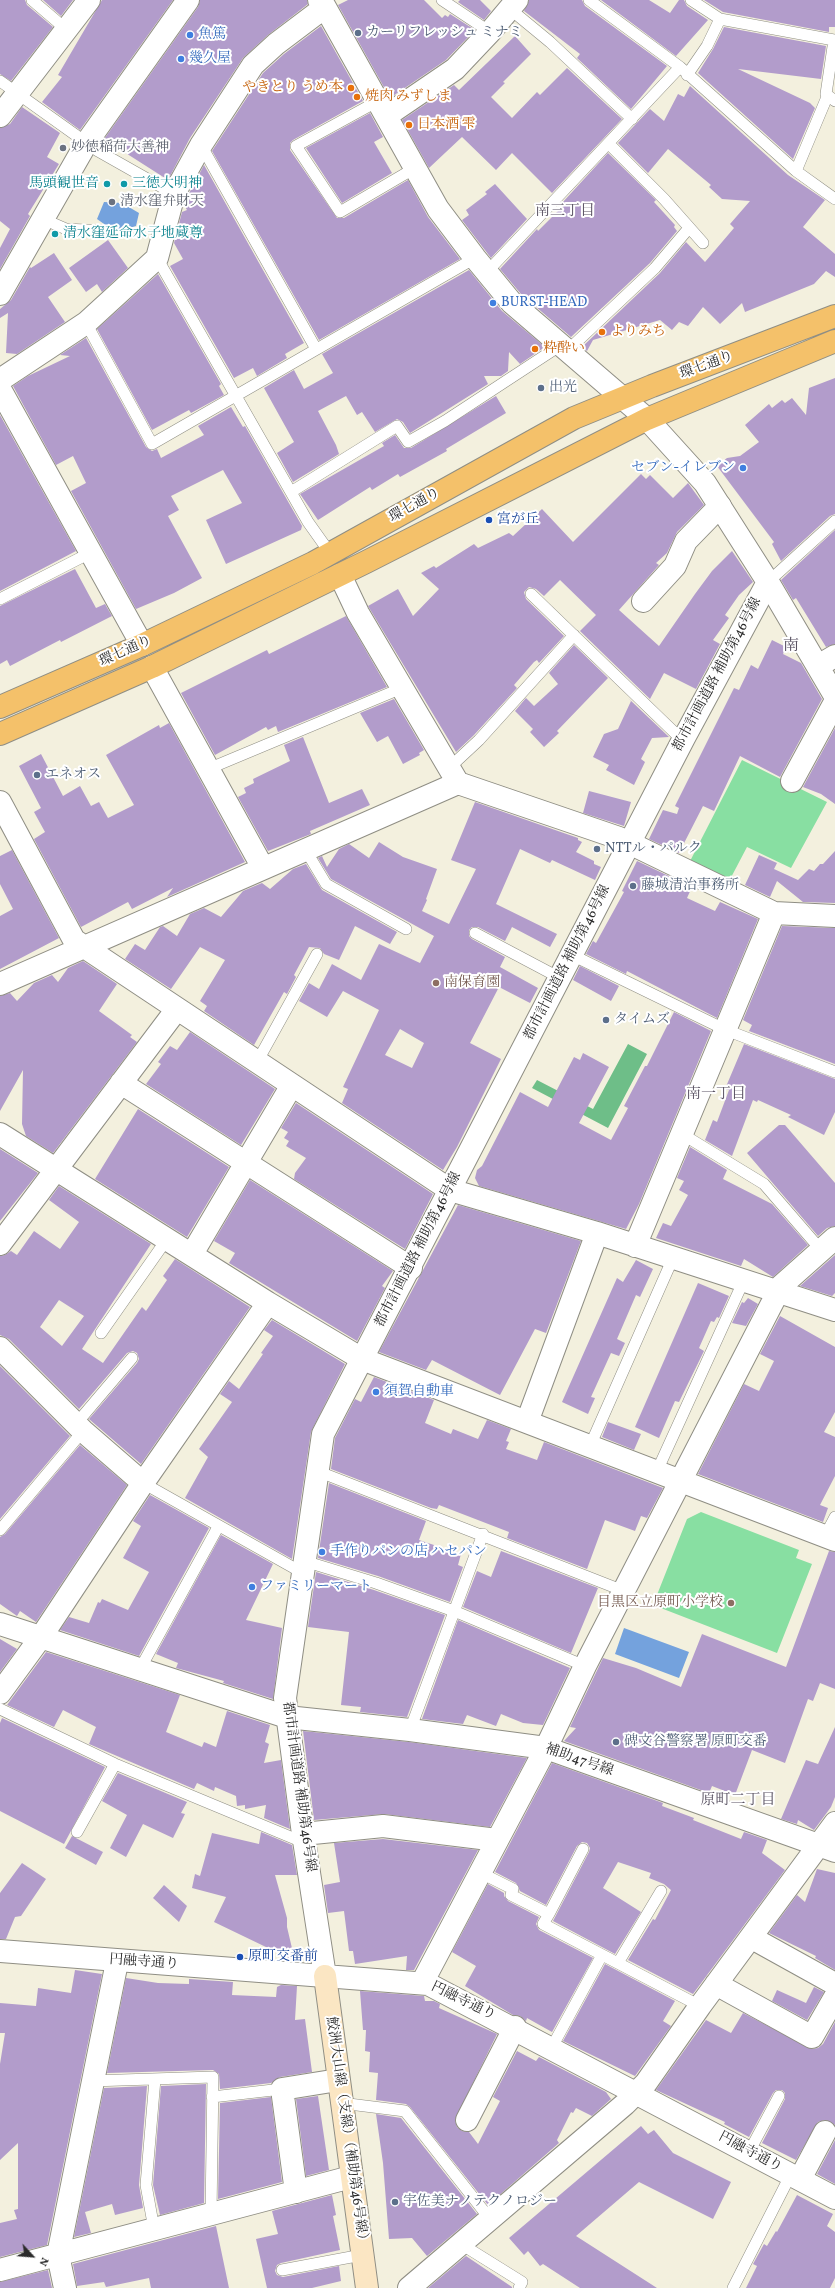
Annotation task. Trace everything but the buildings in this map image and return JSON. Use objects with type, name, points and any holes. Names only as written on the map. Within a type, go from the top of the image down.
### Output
[{"type":"main road","name":"環七通り","points":[[0,707],[142,645],[330,553],[574,418],[835,316]]},
{"type":"main road","name":"環七通り","points":[[0,734],[152,667],[340,575],[647,419],[835,341]]},
{"type":"main road","points":[[546,433],[562,462]]},
{"type":"main road","name":"鮫洲大山線（支線）（補助第46号線）","points":[[325,1976],[367,2288]]},
{"type":"street","points":[[0,116],[9,87],[67,30],[89,0]]},
{"type":"street","points":[[0,294],[87,142],[188,0]]},
{"type":"street","points":[[0,380],[86,323],[157,258],[174,194],[201,145],[253,65],[327,2],[382,108],[438,209],[512,303],[647,419],[705,483],[768,582],[827,661],[835,696]]},
{"type":"street","points":[[382,108],[455,69],[514,4]]},
{"type":"street","points":[[0,389],[142,645]]},
{"type":"street","points":[[643,601],[675,566],[686,541],[720,506]]},
{"type":"street","points":[[340,575],[358,612],[453,775],[619,838],[774,914],[835,916]]},
{"type":"street","name":"都市計画道路 補助第46号線","points":[[325,1976],[285,1698],[323,1434],[411,1268],[684,738],[760,594],[768,582]]},
{"type":"street","points":[[152,667],[263,868]]},
{"type":"street","points":[[792,781],[835,702]]},
{"type":"street","points":[[0,984],[305,849],[453,775]]},
{"type":"street","points":[[0,802],[74,940],[450,1190],[597,1234],[835,1309]]},
{"type":"street","points":[[635,1246],[774,914]]},
{"type":"street","points":[[0,1244],[177,1009]]},
{"type":"street","points":[[121,1083],[411,1268]]},
{"type":"street","points":[[192,1254],[292,1085]]},
{"type":"street","points":[[0,1134],[268,1303],[362,1359],[830,1538]]},
{"type":"street","points":[[527,1422],[597,1234]]},
{"type":"street","points":[[422,1983],[546,1748],[585,1666],[781,1286],[828,1244]]},
{"type":"street","points":[[0,1693],[41,1637],[143,1483],[268,1303]]},
{"type":"street","points":[[0,1348],[80,1428],[143,1483]]},
{"type":"street","name":"補助47号線","points":[[0,1624],[287,1717],[410,1730],[546,1748],[827,1848]]},
{"type":"street","points":[[409,2288],[646,2083],[716,1984],[827,1848],[835,1823]]},
{"type":"street","points":[[304,1838],[383,1826],[497,1840]]},
{"type":"street","points":[[752,1938],[835,1984]]},
{"type":"street","name":"円融寺通り","points":[[0,1952],[117,1962],[428,1984],[515,2028],[835,2198]]},
{"type":"street","points":[[65,2288],[58,2255],[91,2081],[117,1962]]},
{"type":"street","points":[[716,1984],[812,2037],[835,1997]]},
{"type":"street","points":[[467,2120],[515,2028]]},
{"type":"street","points":[[296,2192],[282,2089],[338,2080]]},
{"type":"street","points":[[795,2177],[825,2132]]},
{"type":"street","points":[[0,2270],[351,2178]]},
{"type":"lane","points":[[32,0],[67,30]]},
{"type":"lane","points":[[442,0],[490,32]]},
{"type":"lane","points":[[589,0],[683,71],[796,171],[835,199]]},
{"type":"lane","points":[[691,0],[720,19],[834,40],[831,99],[796,171]]},
{"type":"lane","points":[[514,4],[550,42],[632,119]]},
{"type":"lane","points":[[86,323],[152,444],[316,349],[481,265],[609,144],[632,119],[683,71],[707,46],[720,19]]},
{"type":"lane","points":[[9,87],[98,151],[174,194]]},
{"type":"lane","points":[[382,108],[296,146],[340,212],[415,168]]},
{"type":"lane","points":[[609,144],[703,243]]},
{"type":"lane","points":[[201,145],[316,349]]},
{"type":"lane","points":[[43,219],[66,229],[105,231]]},
{"type":"lane","points":[[291,492],[397,426],[408,442],[564,348],[654,268],[689,228]]},
{"type":"lane","points":[[157,258],[291,492],[330,553]]},
{"type":"lane","points":[[768,582],[835,521]]},
{"type":"lane","points":[[0,599],[90,553]]},
{"type":"lane","points":[[531,594],[675,733],[684,738]]},
{"type":"lane","points":[[453,775],[479,740],[574,635]]},
{"type":"lane","points":[[208,769],[402,688]]},
{"type":"lane","points":[[305,849],[326,884],[406,929]]},
{"type":"lane","points":[[475,933],[560,978]]},
{"type":"lane","points":[[257,1062],[317,954]]},
{"type":"lane","points":[[572,955],[726,1030],[835,1072]]},
{"type":"lane","points":[[682,1134],[764,1184],[828,1244]]},
{"type":"lane","points":[[101,1333],[167,1239]]},
{"type":"lane","points":[[590,1446],[673,1258]]},
{"type":"lane","points":[[657,1471],[744,1280]]},
{"type":"lane","points":[[0,1530],[80,1428],[132,1358]]},
{"type":"lane","points":[[317,1471],[483,1534],[624,1591]]},
{"type":"lane","points":[[143,1483],[218,1527],[303,1567],[376,1583],[454,1611],[585,1666]]},
{"type":"lane","points":[[830,1538],[835,1517]]},
{"type":"lane","points":[[140,1669],[218,1527]]},
{"type":"lane","points":[[410,1730],[483,1534]]},
{"type":"lane","points":[[0,1709],[115,1764],[304,1838]]},
{"type":"lane","points":[[77,1832],[115,1764]]},
{"type":"lane","points":[[583,1849],[543,1924],[700,2006]]},
{"type":"lane","points":[[481,1873],[513,1889],[511,1895],[549,1914]]},
{"type":"lane","points":[[618,1963],[661,1891]]},
{"type":"lane","points":[[552,2048],[602,1955]]},
{"type":"lane","points":[[91,2081],[213,2077],[210,2214]]},
{"type":"lane","points":[[154,2230],[146,2185],[155,2079]]},
{"type":"lane","points":[[212,2097],[282,2089]]},
{"type":"lane","points":[[749,2152],[779,2096]]},
{"type":"lane","points":[[341,2103],[405,2111],[490,2219]]},
{"type":"lane","points":[[733,2288],[795,2177]]},
{"type":"lane","points":[[461,2244],[522,2282],[519,2288]]},
{"type":"lane","points":[[282,2270],[362,2255]]},
{"type":"green space","points":[[742,760],[827,802],[791,868],[747,847],[726,887],[687,867]]},
{"type":"green space","points":[[628,1044],[647,1054],[608,1128],[532,1088],[537,1080],[593,1109]]},
{"type":"green space","points":[[701,1512],[799,1550],[796,1558],[812,1564],[777,1653],[653,1605],[687,1519]]},
{"type":"water","points":[[104,202],[122,203],[139,213],[136,226],[126,229],[111,229],[97,219]]},
{"type":"water","points":[[624,1628],[689,1652],[679,1678],[615,1654]]},
{"type":"place","name":"カーリフレッシュ ミナミ","points":[[358,33]]},
{"type":"place","name":"魚篤","points":[[190,35]]},
{"type":"place","name":"幾久屋","points":[[181,59]]},
{"type":"place","name":"やきとり うめ本","points":[[351,88]]},
{"type":"place","name":"焼肉 みずしま","points":[[357,97]]},
{"type":"place","name":"日本酒 雫","points":[[409,125]]},
{"type":"place","name":"妙徳稲荷大善神","points":[[63,148]]},
{"type":"place","name":"馬頭観世音","points":[[107,184]]},
{"type":"place","name":"三徳大明神","points":[[124,184]]},
{"type":"place","name":"清水窪弁財天","points":[[112,202]]},
{"type":"place","name":"清水窪延命水子地蔵尊","points":[[55,234]]},
{"type":"place","name":"BURST-HEAD","points":[[493,303]]},
{"type":"place","name":"よりみち","points":[[602,332]]},
{"type":"place","name":"粋酔い","points":[[535,349]]},
{"type":"place","name":"出光","points":[[541,388]]},
{"type":"place","name":"セブン-イレブン","points":[[743,468]]},
{"type":"place","name":"宮が丘","points":[[489,520]]},
{"type":"place","name":"エネオス","points":[[37,775]]},
{"type":"place","name":"NTTル・パルク","points":[[597,849]]},
{"type":"place","name":"藤城清治事務所","points":[[633,886]]},
{"type":"place","name":"南保育園","points":[[436,983]]},
{"type":"place","name":"タイムズ","points":[[606,1020]]},
{"type":"place","name":"須賀自動車","points":[[376,1392]]},
{"type":"place","name":"手作りパンの店 ハセパン","points":[[322,1552]]},
{"type":"place","name":"ファミリーマート","points":[[252,1587]]},
{"type":"place","name":"目黒区立原町小学校","points":[[731,1603]]},
{"type":"place","name":"碑文谷警察署 原町交番","points":[[616,1742]]},
{"type":"place","name":"原町交番前","points":[[240,1957]]},
{"type":"place","name":"宇佐美ナノテクノロジー","points":[[395,2202]]},
{"type":"district","name":"南三丁目","points":[[565,212]]},
{"type":"district","name":"南","points":[[791,647]]},
{"type":"district","name":"南一丁目","points":[[716,1095]]},
{"type":"district","name":"原町二丁目","points":[[738,1801]]}]
